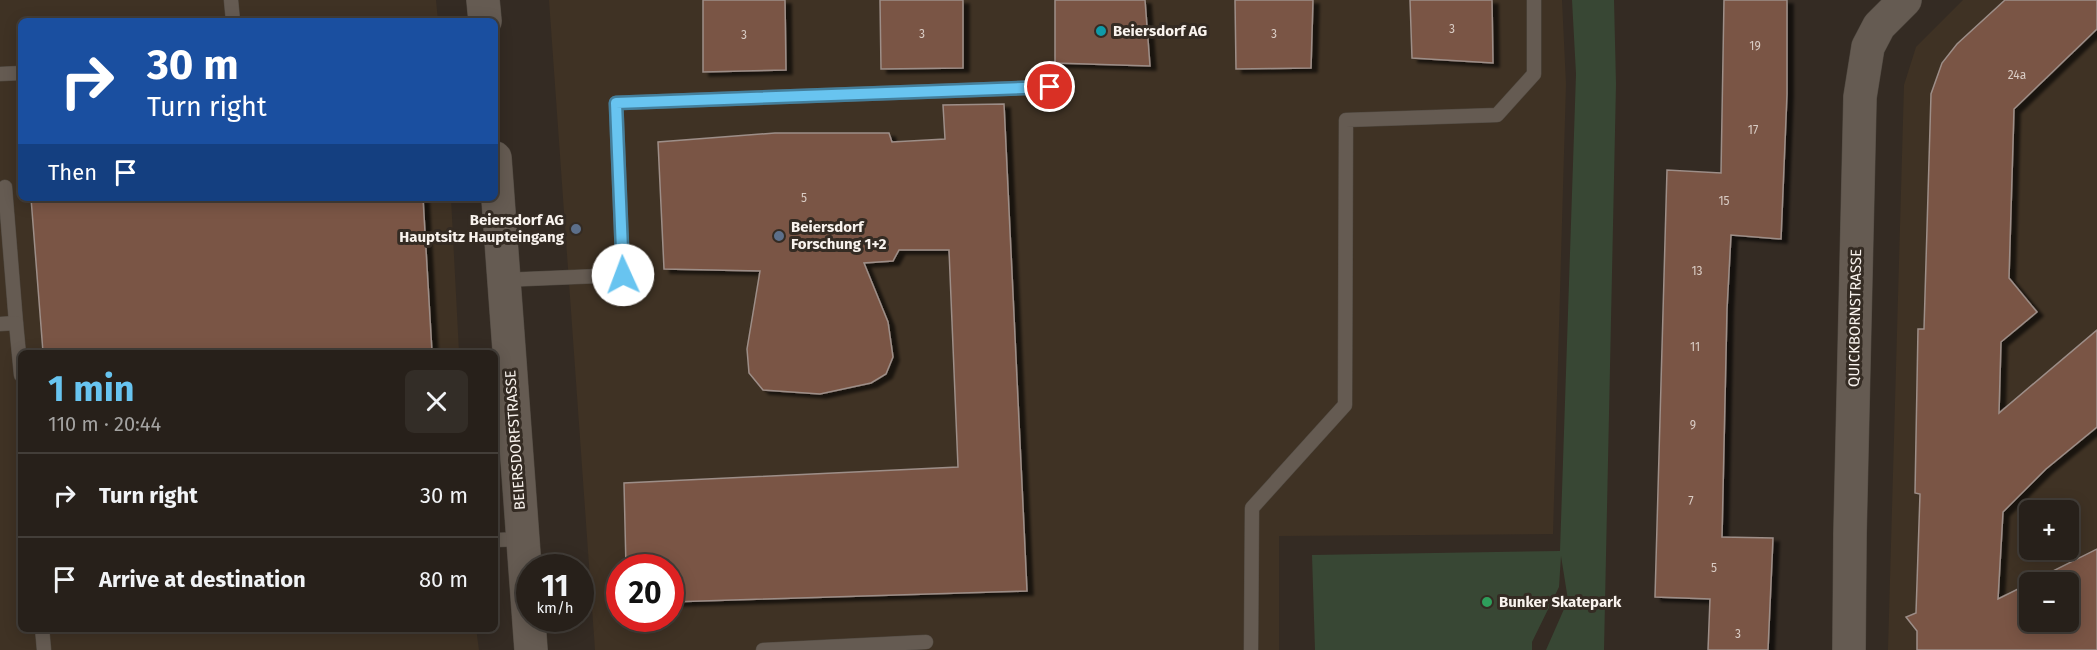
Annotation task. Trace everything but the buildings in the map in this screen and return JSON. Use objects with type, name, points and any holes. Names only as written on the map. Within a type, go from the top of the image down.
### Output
[{"type":"street","points":[[483,0],[485,18]]},
{"type":"street","name":"QUICKBORNSTRASSE","points":[[1849,650],[1860,97],[1868,47],[1879,26],[1905,0]]},
{"type":"street","name":"BEIERSDORFSTRASSE","points":[[498,199],[504,280],[509,540],[531,650]]},
{"type":"lane","points":[[231,0],[232,18]]},
{"type":"lane","points":[[1251,650],[1252,508],[1345,405],[1346,120],[1497,115],[1534,74],[1533,0]]},
{"type":"lane","points":[[0,74],[18,73]]},
{"type":"lane","points":[[504,280],[623,275],[616,103],[1050,87]]},
{"type":"lane","points":[[5,187],[19,350]]},
{"type":"lane","points":[[0,324],[16,323]]},
{"type":"lane","points":[[42,632],[44,650]]},
{"type":"lane","points":[[763,650],[926,642]]},
{"type":"shaded area","points":[[0,0],[436,0],[438,18],[18,18],[18,201],[451,201],[459,350],[18,350],[18,632],[477,632],[479,650],[0,650]]},
{"type":"shaded area","points":[[549,0],[1562,0],[1566,84],[1553,534],[1279,536],[1279,650],[595,650],[594,554],[588,554]]},
{"type":"shaded area","points":[[1963,0],[2097,0],[2097,650],[1888,650],[1904,85],[1916,47]]},
{"type":"green space","points":[[1572,0],[1614,0],[1616,84],[1604,650],[1546,650],[1568,600],[1561,556],[1559,587],[1532,642],[1532,650],[1315,650],[1312,555],[1560,551],[1576,74]]},
{"type":"place","name":"Beiersdorf AG","points":[[1101,31]]},
{"type":"place","name":"Beiersdorf AG Hauptsitz Haupteingang","points":[[576,229]]},
{"type":"place","name":"Beiersdorf Forschung 1+2","points":[[779,236]]},
{"type":"place","name":"Bunker Skatepark","points":[[1487,602]]},
{"type":"route","points":[[623,275],[616,103],[1050,87]]}]
